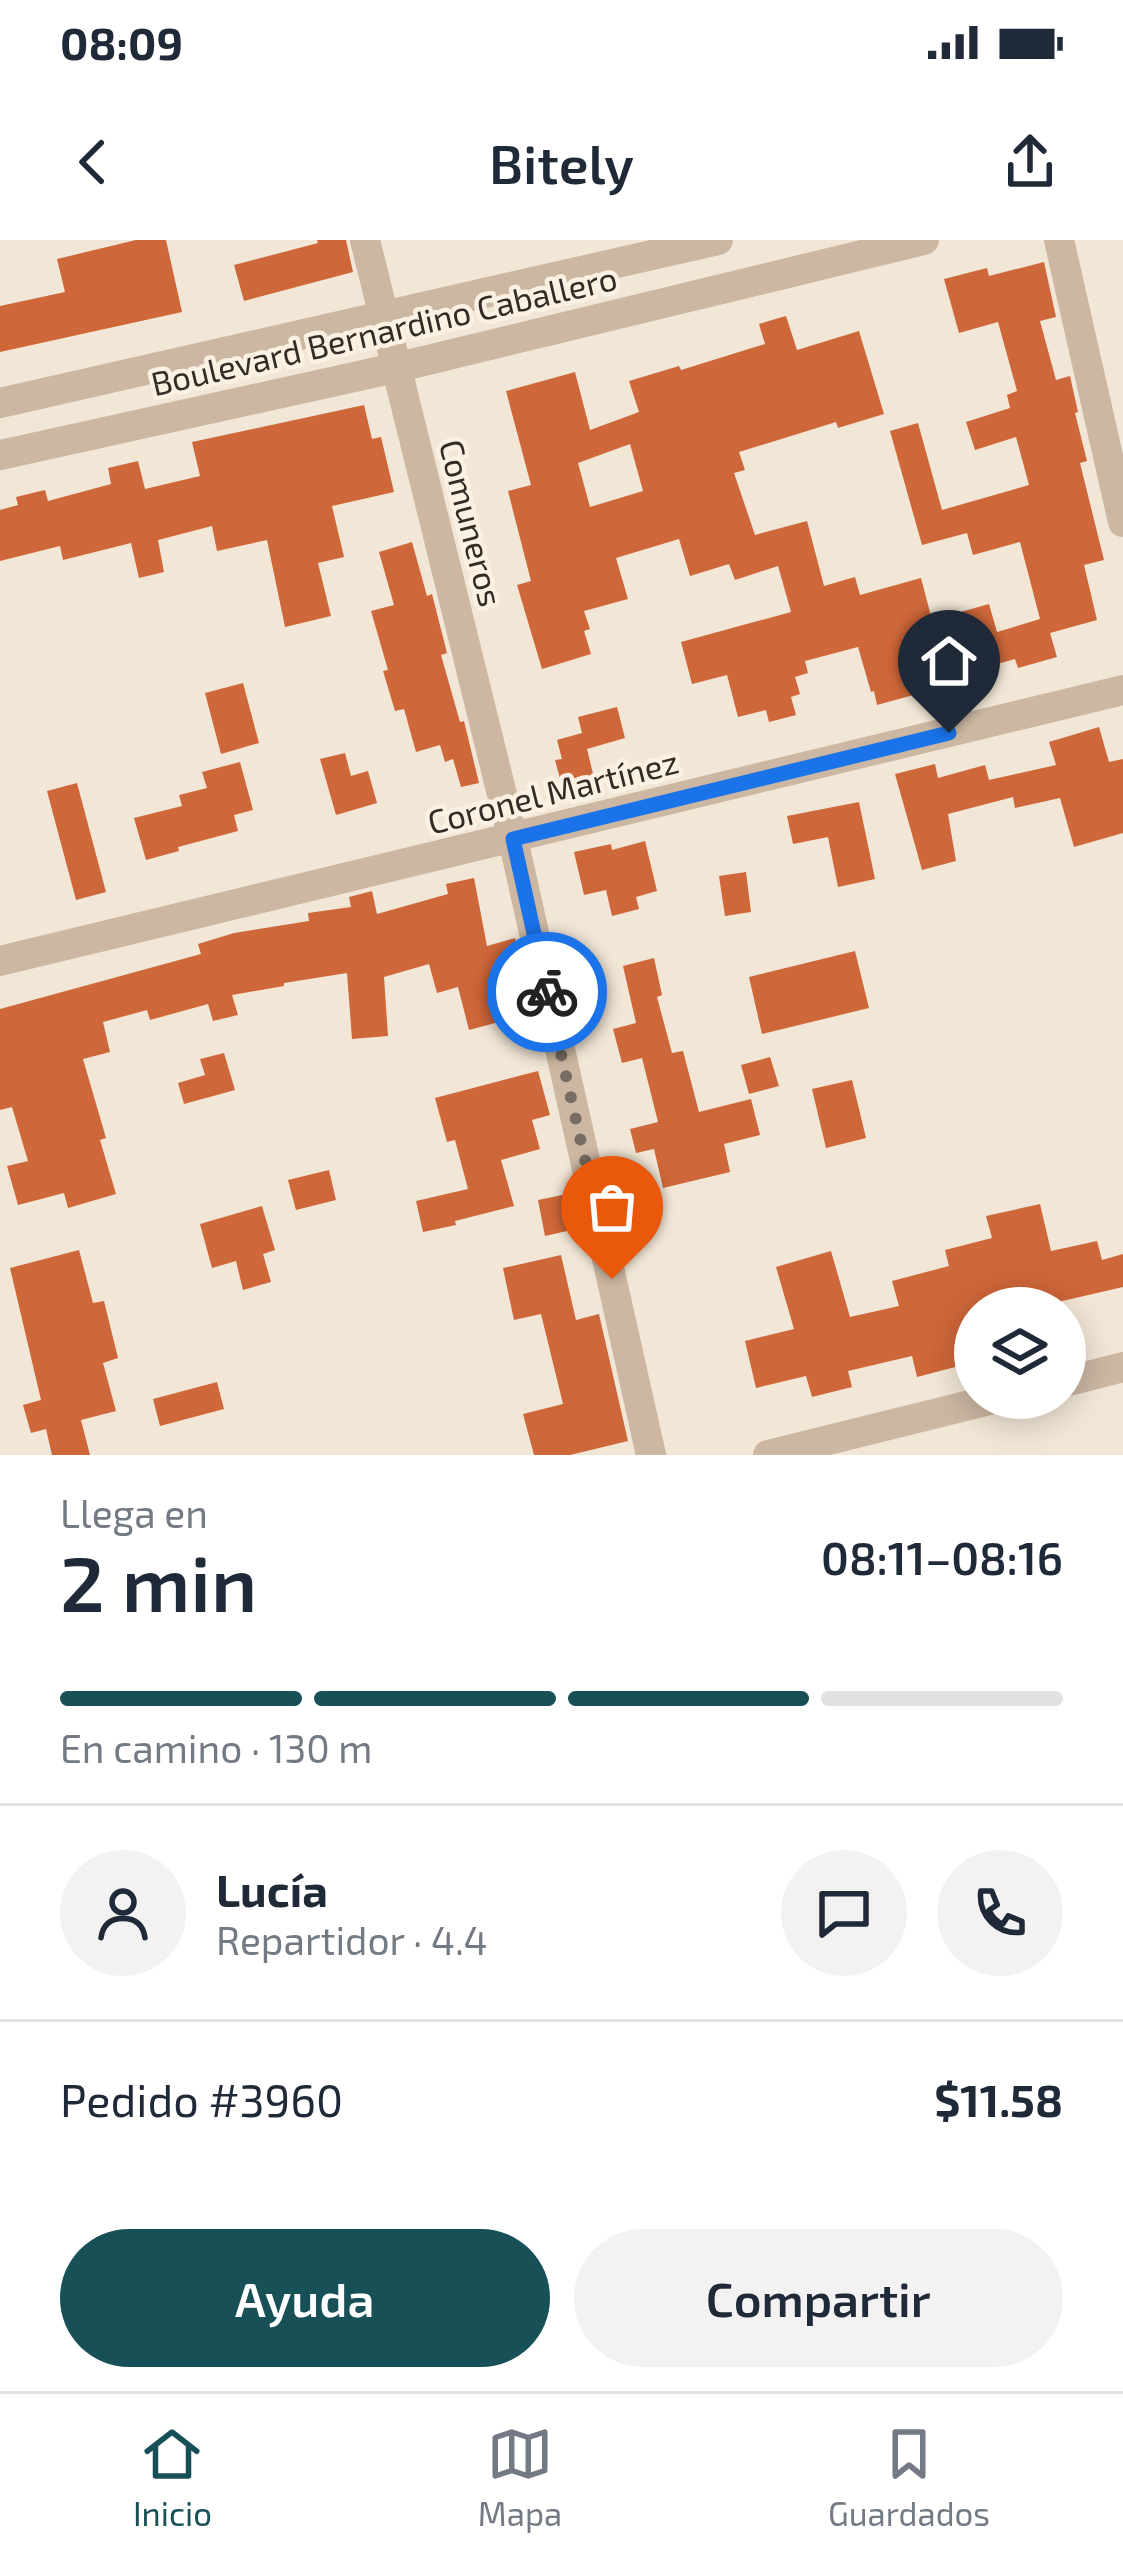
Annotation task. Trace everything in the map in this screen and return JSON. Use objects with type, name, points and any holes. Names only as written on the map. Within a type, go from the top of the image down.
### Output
[{"type":"street","name":"Comuneros","points":[[364,240],[513,839],[651,1455]]},
{"type":"street","name":"Boulevard Bernardino Caballero","points":[[0,403],[718,240]]},
{"type":"street","name":"Boulevard Bernardino Caballero","points":[[0,455],[395,368],[925,240]]},
{"type":"street","points":[[1059,240],[1123,522]]},
{"type":"street","name":"Coronel Martínez","points":[[0,961],[1123,690]]},
{"type":"street","points":[[1086,1377],[1123,1367]]},
{"type":"street","points":[[768,1455],[954,1409]]},
{"type":"building","points":[[136,240],[166,240],[182,312],[0,352],[0,306],[65,292],[57,259]]},
{"type":"building","points":[[317,240],[346,240],[353,272],[244,301],[234,265]]},
{"type":"building","points":[[1044,262],[1056,317],[1040,321],[1056,380],[1070,376],[1087,461],[1080,463],[1104,560],[1084,565],[1097,620],[1050,633],[1057,657],[1018,668],[1015,659],[948,678],[950,685],[877,705],[858,647],[805,661],[808,673],[795,677],[800,694],[791,697],[796,715],[769,722],[766,710],[738,717],[727,675],[692,684],[681,642],[791,612],[778,566],[735,580],[729,564],[690,576],[679,539],[616,558],[628,599],[584,611],[591,654],[542,669],[517,585],[531,581],[508,491],[531,485],[506,391],[575,372],[590,430],[639,412],[629,381],[765,344],[759,324],[786,316],[797,350],[859,331],[884,414],[838,428],[836,422],[739,452],[745,470],[734,473],[755,535],[807,521],[824,586],[855,577],[860,595],[921,578],[932,620],[989,604],[997,632],[1040,619],[1020,542],[973,555],[967,533],[922,545],[890,431],[918,423],[942,510],[1029,485],[1016,437],[975,450],[966,422],[1010,408],[1007,395],[1017,391],[998,322],[959,333],[944,279],[987,268],[989,276]],"holes":[[[630,444],[643,491],[590,507],[578,463]]]},
{"type":"building","points":[[364,405],[372,439],[381,437],[394,492],[332,506],[344,557],[318,563],[331,616],[285,627],[267,540],[217,551],[212,526],[158,540],[164,572],[139,578],[131,543],[63,560],[60,546],[0,561],[0,510],[18,505],[16,497],[45,490],[48,501],[111,484],[108,468],[138,461],[145,489],[200,476],[192,442]]},
{"type":"building","points":[[412,542],[427,596],[432,594],[447,653],[441,655],[479,783],[461,787],[453,759],[445,762],[440,745],[416,752],[404,709],[395,711],[383,671],[388,670],[371,611],[394,605],[379,552]]},
{"type":"building","points":[[243,683],[259,743],[221,754],[205,693]]},
{"type":"building","points":[[617,707],[625,738],[587,749],[594,778],[562,786],[555,760],[562,759],[557,740],[582,733],[578,717]]},
{"type":"building","points":[[1099,727],[1109,762],[1123,759],[1123,833],[1074,847],[1060,798],[1015,808],[1013,797],[948,814],[956,861],[922,870],[895,774],[935,764],[938,778],[985,765],[989,780],[1056,765],[1049,742]]},
{"type":"building","points":[[345,753],[351,776],[368,771],[377,803],[336,815],[320,759]]},
{"type":"building","points":[[240,762],[253,810],[234,815],[238,831],[146,860],[134,818],[182,806],[179,795],[207,788],[202,772]]},
{"type":"building","points":[[77,783],[106,892],[76,900],[47,791]]},
{"type":"building","points":[[859,802],[875,879],[838,887],[828,837],[793,844],[787,816]]},
{"type":"building","points":[[645,841],[657,891],[636,897],[639,909],[612,916],[606,890],[584,895],[574,852],[611,844],[612,850]]},
{"type":"building","points":[[746,872],[751,912],[725,916],[719,876]]},
{"type":"building","points":[[474,878],[487,946],[515,938],[532,1013],[469,1030],[458,987],[437,993],[429,964],[384,977],[388,1036],[352,1039],[347,973],[232,995],[238,1015],[213,1021],[208,1004],[150,1020],[147,1010],[103,1022],[110,1052],[83,1059],[116,1194],[68,1208],[64,1193],[18,1205],[7,1166],[28,1161],[12,1107],[0,1110],[0,1009],[201,954],[198,944],[234,933],[309,921],[308,913],[351,907],[349,897],[372,891],[377,914],[448,894],[446,884]]},
{"type":"building","points":[[855,951],[869,1008],[762,1034],[749,977]]},
{"type":"building","points":[[654,958],[662,995],[657,997],[672,1053],[683,1051],[699,1112],[751,1099],[760,1135],[724,1144],[730,1172],[663,1188],[654,1149],[636,1153],[630,1129],[658,1122],[642,1058],[622,1063],[613,1029],[636,1023],[623,966]]},
{"type":"building","points":[[224,1053],[235,1090],[184,1104],[178,1083],[205,1075],[200,1059]]},
{"type":"building","points":[[770,1057],[779,1086],[749,1094],[741,1065]]},
{"type":"building","points":[[538,1071],[550,1115],[532,1120],[540,1149],[501,1160],[514,1206],[423,1232],[416,1201],[468,1189],[455,1140],[447,1142],[435,1098]]},
{"type":"building","points":[[852,1080],[866,1138],[826,1148],[812,1089]]},
{"type":"building","points":[[329,1170],[336,1200],[296,1210],[288,1180]]},
{"type":"building","points":[[572,1193],[580,1228],[545,1236],[538,1200]]},
{"type":"building","points":[[1040,1204],[1051,1251],[1097,1241],[1102,1260],[1123,1254],[1123,1287],[1086,1296],[1086,1287],[954,1287],[954,1367],[917,1377],[912,1356],[848,1371],[852,1387],[812,1397],[806,1376],[756,1388],[745,1341],[794,1329],[776,1267],[831,1251],[850,1317],[899,1306],[892,1281],[949,1266],[945,1250],[992,1238],[986,1216]]},
{"type":"building","points":[[262,1206],[275,1250],[263,1254],[271,1282],[243,1290],[236,1261],[212,1268],[200,1224]]},
{"type":"building","points":[[79,1250],[93,1303],[104,1301],[118,1358],[103,1363],[116,1411],[81,1420],[90,1455],[52,1455],[46,1429],[31,1433],[23,1405],[41,1400],[10,1268]]},
{"type":"building","points":[[561,1255],[576,1320],[599,1314],[628,1441],[570,1455],[534,1455],[523,1414],[563,1404],[541,1314],[514,1320],[503,1268]]},
{"type":"building","points":[[217,1382],[224,1409],[160,1426],[153,1399]]},
{"type":"way so far","points":[[547,992],[612,1279]]},
{"type":"route","points":[[547,992],[513,839],[949,733]]}]
